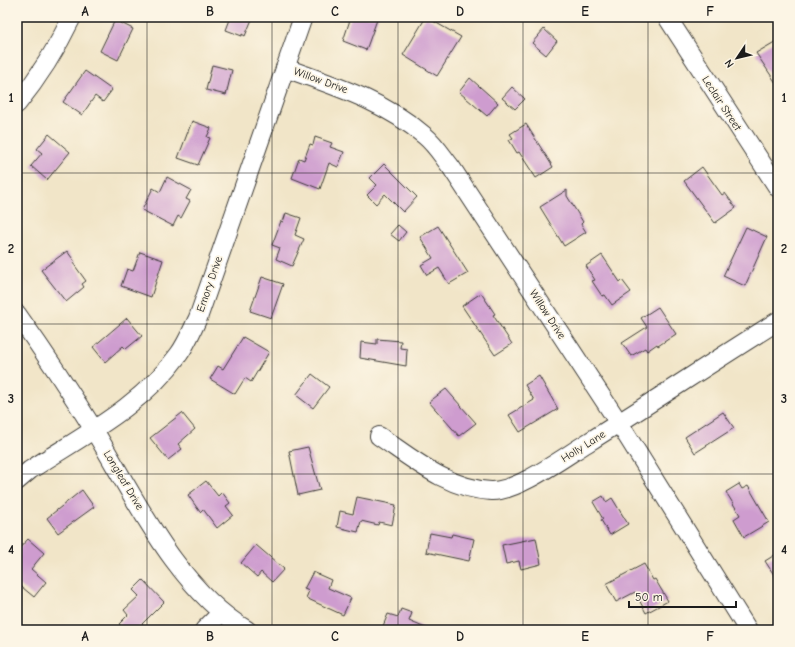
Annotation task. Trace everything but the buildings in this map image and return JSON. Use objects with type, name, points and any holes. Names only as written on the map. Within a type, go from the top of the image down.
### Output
[{"type":"street","points":[[17,104],[34,82],[60,41],[72,17]]},
{"type":"street","name":"Emory Drive","points":[[17,481],[30,470],[133,403],[162,376],[180,353],[198,318],[303,17]]},
{"type":"street","name":"Leclair Street","points":[[667,17],[778,188]]},
{"type":"street","name":"Willow Drive","points":[[285,68],[360,95],[397,115],[427,137],[451,167],[619,423],[748,630]]},
{"type":"street","name":"Longleaf Drive","points":[[17,314],[45,353],[168,552],[194,586],[221,613],[248,630]]},
{"type":"street","name":"Holly Lane","points":[[378,436],[443,478],[468,489],[493,491],[514,486],[542,471],[619,423],[778,321]]},
{"type":"street","points":[[204,630],[221,613]]}]
